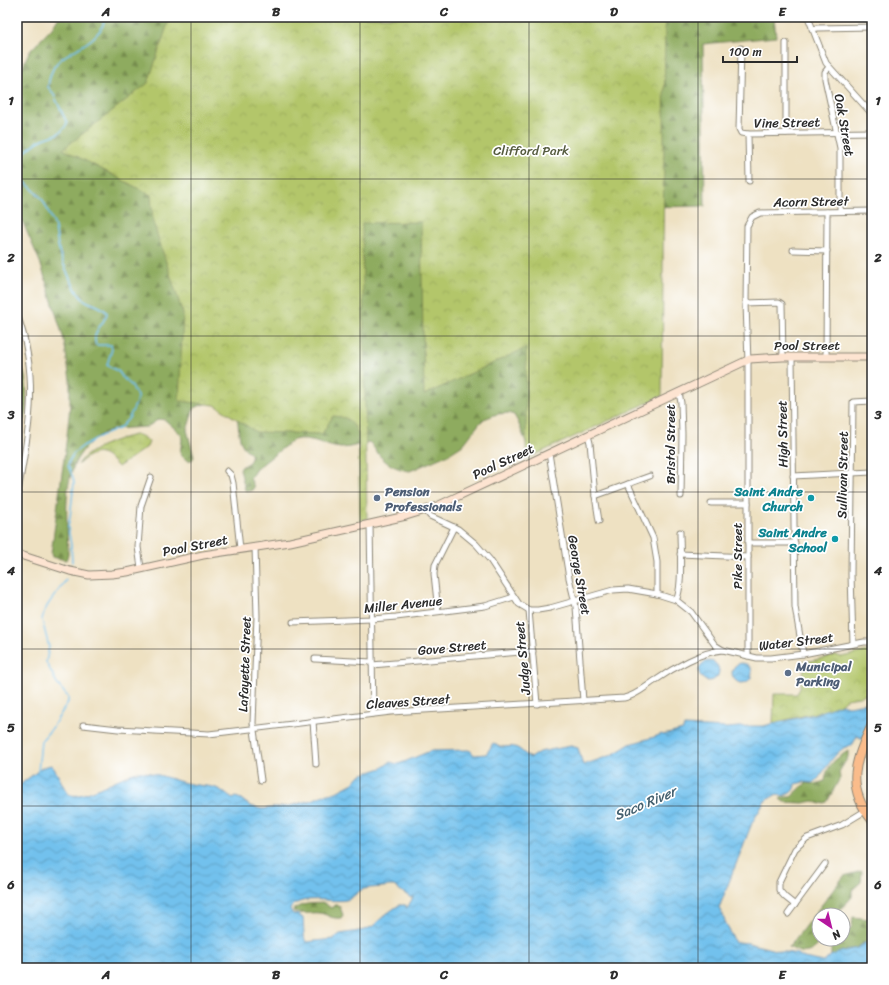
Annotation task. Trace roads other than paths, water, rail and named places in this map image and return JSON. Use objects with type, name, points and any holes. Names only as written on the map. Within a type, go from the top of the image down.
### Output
[{"type":"main road","name":"Pool Street","points":[[17,554],[70,571],[89,575],[120,574],[203,555],[290,542],[370,524],[425,510],[748,360],[760,357],[872,357]]},
{"type":"main road","points":[[872,725],[860,751],[855,768],[857,796],[872,820]]},
{"type":"street","points":[[808,17],[820,52],[828,67],[872,114]]},
{"type":"street","points":[[812,29],[872,27]]},
{"type":"street","points":[[786,44],[786,133]]},
{"type":"street","name":"Vine Street","points":[[740,48],[739,129],[741,133],[872,132]]},
{"type":"street","name":"Oak Street","points":[[828,67],[825,72],[825,77],[837,132],[840,154],[840,211]]},
{"type":"street","points":[[748,134],[749,181]]},
{"type":"street","name":"Acorn Street","points":[[752,217],[758,213],[766,212],[872,211]]},
{"type":"street","points":[[826,357],[827,212]]},
{"type":"street","name":"Pike Street","points":[[748,656],[748,360],[746,303],[747,227],[752,217]]},
{"type":"street","points":[[794,250],[827,252]]},
{"type":"street","points":[[746,303],[779,302],[782,304],[783,357]]},
{"type":"street","points":[[17,314],[28,355],[31,392],[28,434],[17,498]]},
{"type":"street","name":"High Street","points":[[792,357],[795,607],[803,654]]},
{"type":"street","name":"Bristol Street","points":[[679,392],[681,403],[682,434],[681,496]]},
{"type":"street","name":"Sullivan Street","points":[[853,644],[851,574],[854,402],[872,401]]},
{"type":"street","points":[[588,435],[599,521]]},
{"type":"street","name":"George Street","points":[[549,453],[569,578],[576,607],[583,701]]},
{"type":"street","points":[[227,471],[231,475],[234,487],[240,549]]},
{"type":"street","points":[[793,476],[872,472]]},
{"type":"street","points":[[595,496],[650,476]]},
{"type":"street","points":[[141,568],[138,547],[141,506],[151,477]]},
{"type":"street","points":[[628,484],[653,538],[657,562],[657,594]]},
{"type":"street","points":[[711,503],[748,503]]},
{"type":"street","points":[[425,510],[430,516],[454,527],[482,550],[498,570],[514,597],[528,610],[538,610],[575,602],[617,589],[635,590],[657,594],[676,600],[691,612],[713,643],[723,650]]},
{"type":"street","points":[[370,524],[373,714]]},
{"type":"street","points":[[438,611],[434,574],[435,565],[454,527]]},
{"type":"street","points":[[676,600],[679,592],[680,532]]},
{"type":"street","points":[[748,543],[795,543]]},
{"type":"street","name":"Lafayette Street","points":[[255,547],[257,616],[253,723],[261,780]]},
{"type":"street","points":[[680,554],[748,557]]},
{"type":"street","name":"Miller Avenue","points":[[293,622],[372,619],[485,606],[514,597]]},
{"type":"street","name":"Judge Street","points":[[528,610],[537,704]]},
{"type":"street","name":"Water Street","points":[[723,650],[759,659],[803,654],[864,642],[872,642]]},
{"type":"street","name":"Cleaves Street","points":[[83,725],[199,734],[217,734],[373,714],[628,698],[679,665],[711,652],[723,650]]},
{"type":"street","name":"Gove Street","points":[[315,659],[372,663],[533,651]]},
{"type":"street","points":[[313,722],[316,764]]},
{"type":"street","points":[[795,905],[779,890],[779,882],[796,849],[807,838],[842,826],[865,811]]},
{"type":"street","points":[[788,914],[826,864]]},
{"type":"water","points":[[709,661],[716,664],[719,671],[716,678],[709,681],[702,678],[699,671],[702,664]]},
{"type":"water","points":[[742,663],[749,666],[752,673],[749,680],[742,683],[735,680],[732,673],[735,666]]},
{"type":"water","name":"Saco River","points":[[872,703],[872,718],[869,718],[872,719],[872,744],[857,736],[852,746],[841,750],[836,754],[816,781],[812,783],[804,782],[795,784],[794,789],[789,794],[781,796],[777,794],[765,801],[752,823],[719,908],[735,943],[748,943],[798,954],[804,958],[824,962],[830,956],[857,948],[866,942],[872,949],[872,968],[17,968],[17,787],[43,767],[51,765],[54,768],[66,790],[71,795],[85,794],[131,774],[143,772],[156,774],[194,785],[213,787],[221,790],[233,799],[236,797],[250,806],[262,809],[289,806],[336,792],[353,783],[360,775],[382,768],[390,762],[397,764],[430,751],[468,750],[474,755],[486,754],[494,743],[504,747],[515,747],[530,758],[539,752],[571,746],[578,748],[583,765],[612,755],[630,744],[662,734],[683,730],[684,726],[727,728],[763,726],[811,715],[842,704],[848,706]],"holes":[[[394,886],[411,898],[414,896],[407,908],[406,905],[399,905],[373,926],[365,930],[340,934],[333,939],[306,942],[303,918],[299,915],[293,914],[290,909],[301,901],[346,900],[364,889]]]},
{"type":"waterway","points":[[17,159],[39,141],[55,135],[64,128],[67,123],[53,93],[48,87],[50,76],[58,61],[85,44],[97,34],[102,28],[105,17]]},
{"type":"waterway","points":[[17,169],[22,179],[39,195],[45,204],[54,224],[61,258],[78,293],[85,300],[101,307],[107,313],[96,332],[96,345],[111,345],[112,349],[107,365],[119,372],[131,385],[137,396],[137,401],[129,418],[120,428],[83,446],[74,453],[69,461],[68,466],[74,483],[68,527],[72,562]]},
{"type":"waterway","points":[[38,772],[41,741],[52,728],[68,702],[68,697],[58,685],[46,662],[49,647],[42,620],[45,609],[66,580]]},
{"type":"place","name":"Pension Professionals","points":[[377,498]]},
{"type":"place","name":"Saint Andre Church","points":[[811,498]]},
{"type":"place","name":"Saint Andre School","points":[[835,539]]},
{"type":"place","name":"Municipal Parking","points":[[788,673]]},
{"type":"park label","name":"Clifford Park","points":[[531,150]]}]
